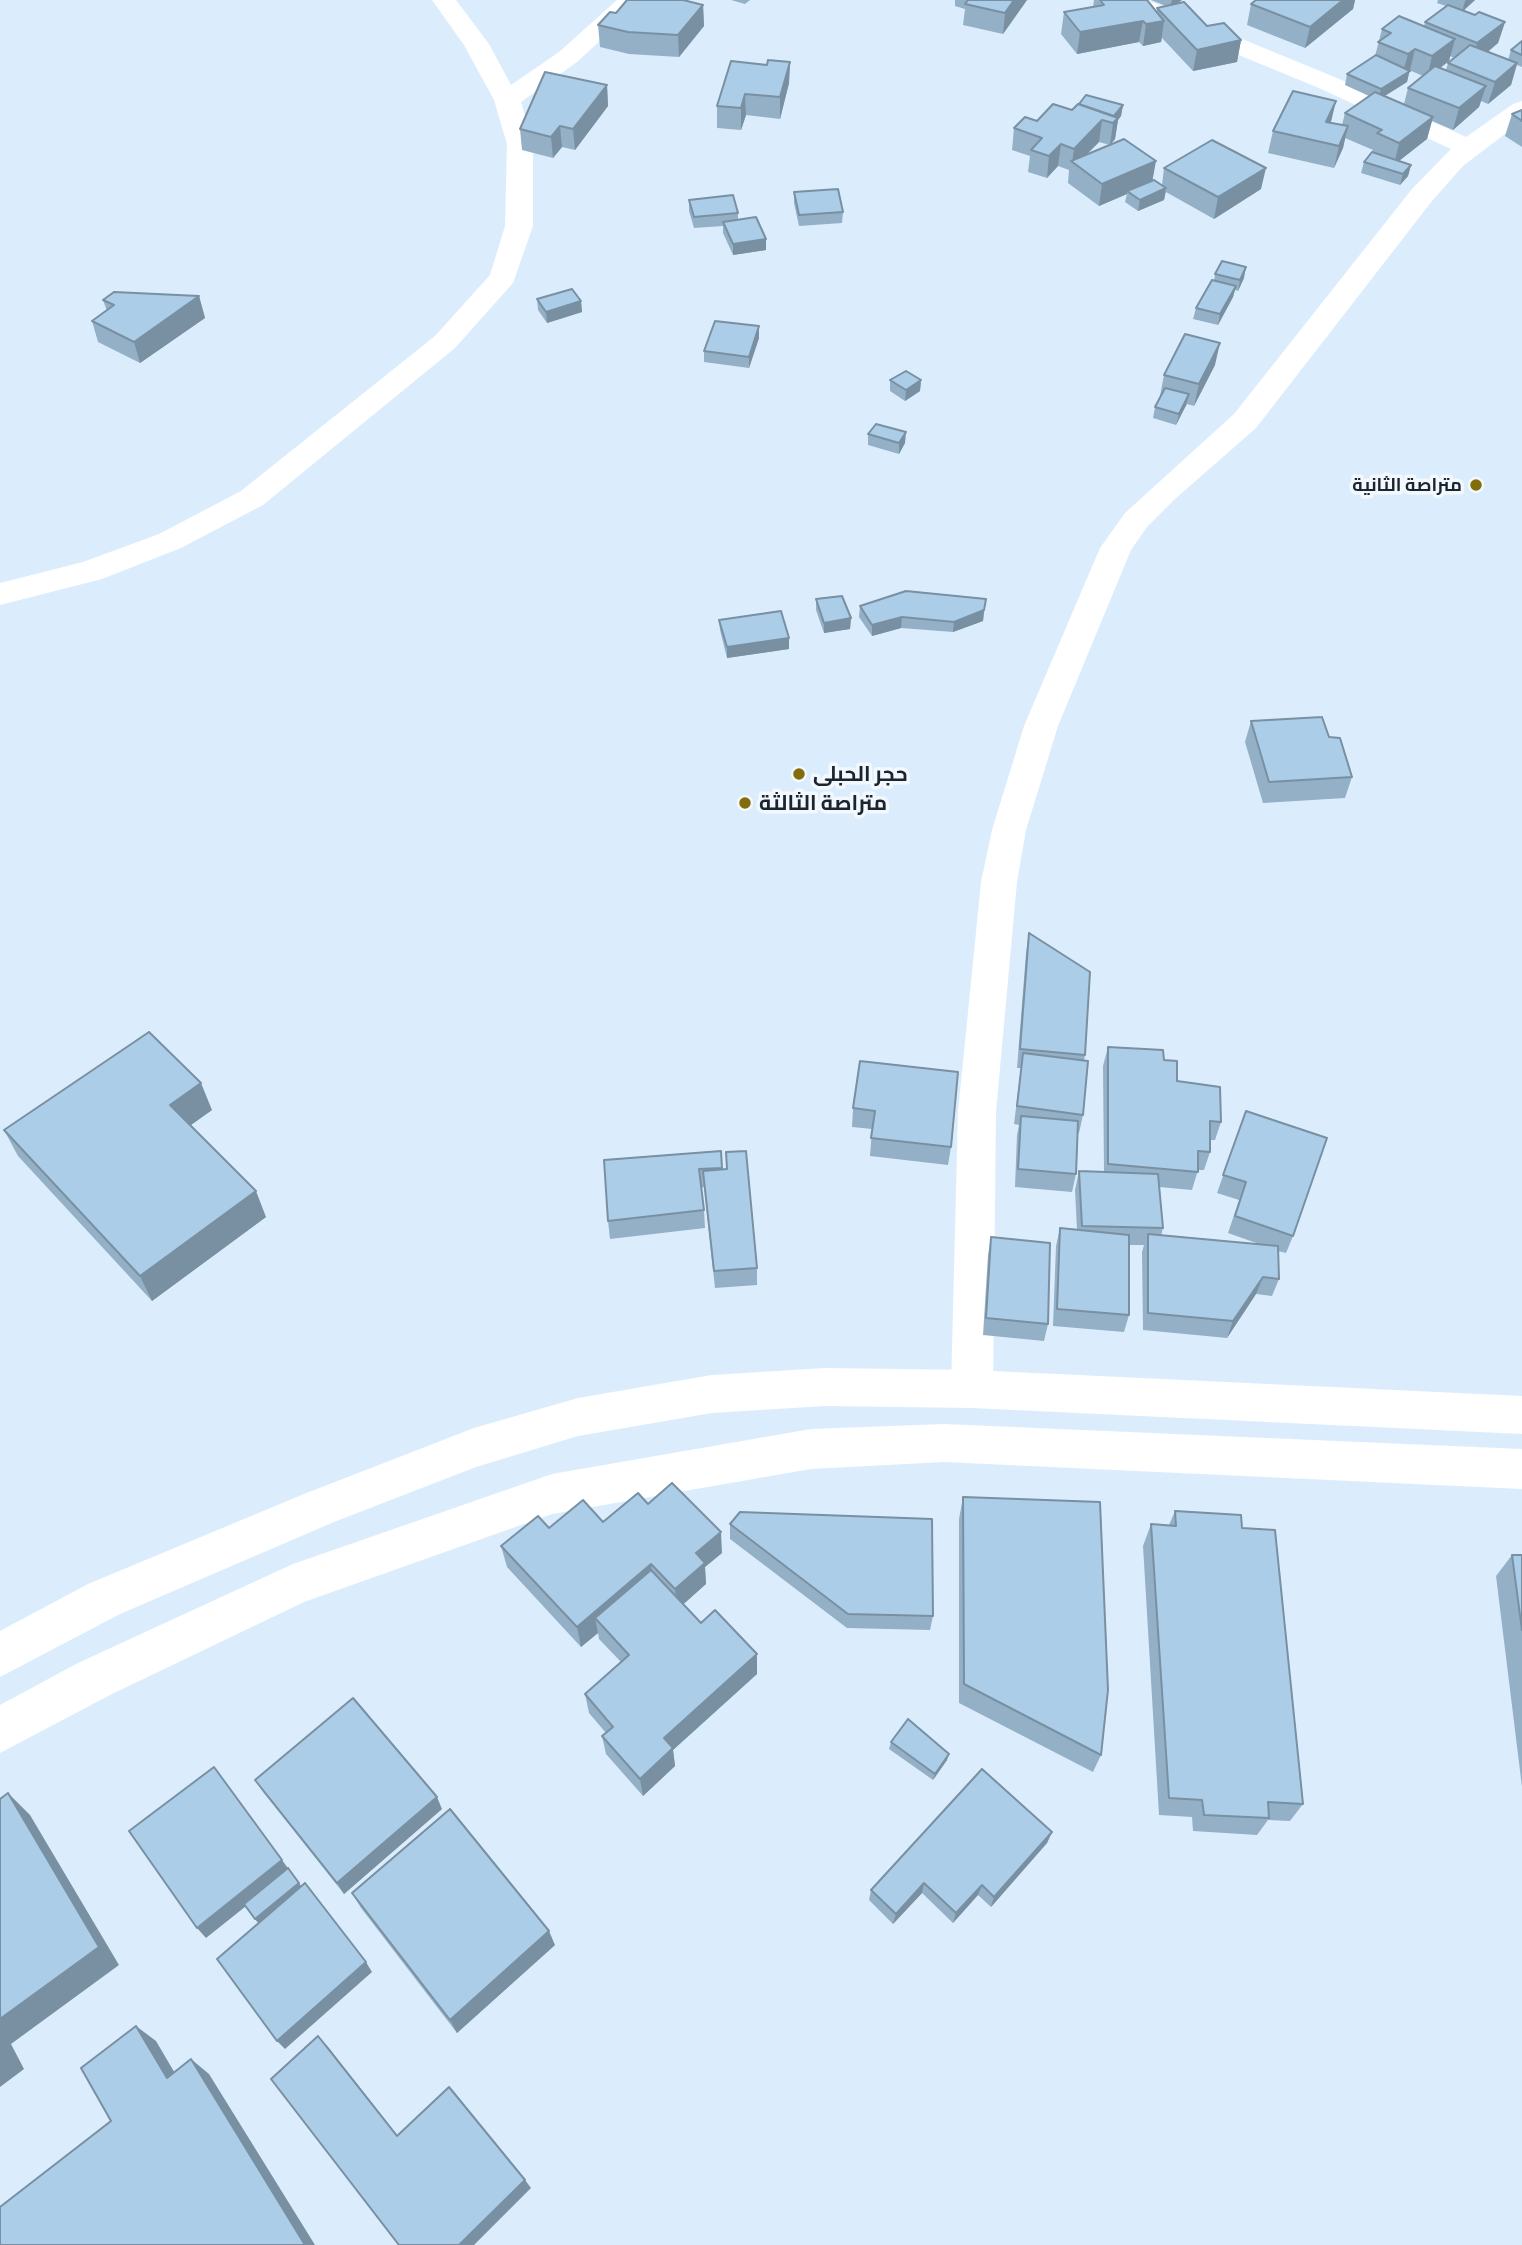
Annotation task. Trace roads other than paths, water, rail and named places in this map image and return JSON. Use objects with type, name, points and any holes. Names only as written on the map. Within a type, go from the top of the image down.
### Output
[{"type":"street","points":[[0,594],[91,571],[170,541],[252,498],[445,342],[503,277],[519,226],[520,144],[507,100],[476,44],[444,0]]},
{"type":"street","points":[[507,100],[568,57],[632,0]]},
{"type":"street","points":[[1126,0],[1328,83],[1469,148]]},
{"type":"street","points":[[972,1389],[977,1112],[993,928],[1009,830],[1041,726],[1116,548],[1136,520],[1245,421],[1422,195],[1469,148],[1522,109]]},
{"type":"street","points":[[0,1654],[104,1599],[319,1508],[474,1448],[578,1417],[712,1394],[825,1387],[972,1389],[1522,1415]]},
{"type":"street","points":[[0,1730],[94,1679],[293,1585],[552,1494],[811,1449],[944,1443],[1522,1469]]},
{"type":"place","name":"متراصة الثانية","points":[[1476,485]]},
{"type":"place","name":"حجر الحبلى","points":[[799,774]]},
{"type":"place","name":"متراصة الثالثة","points":[[745,803]]}]
